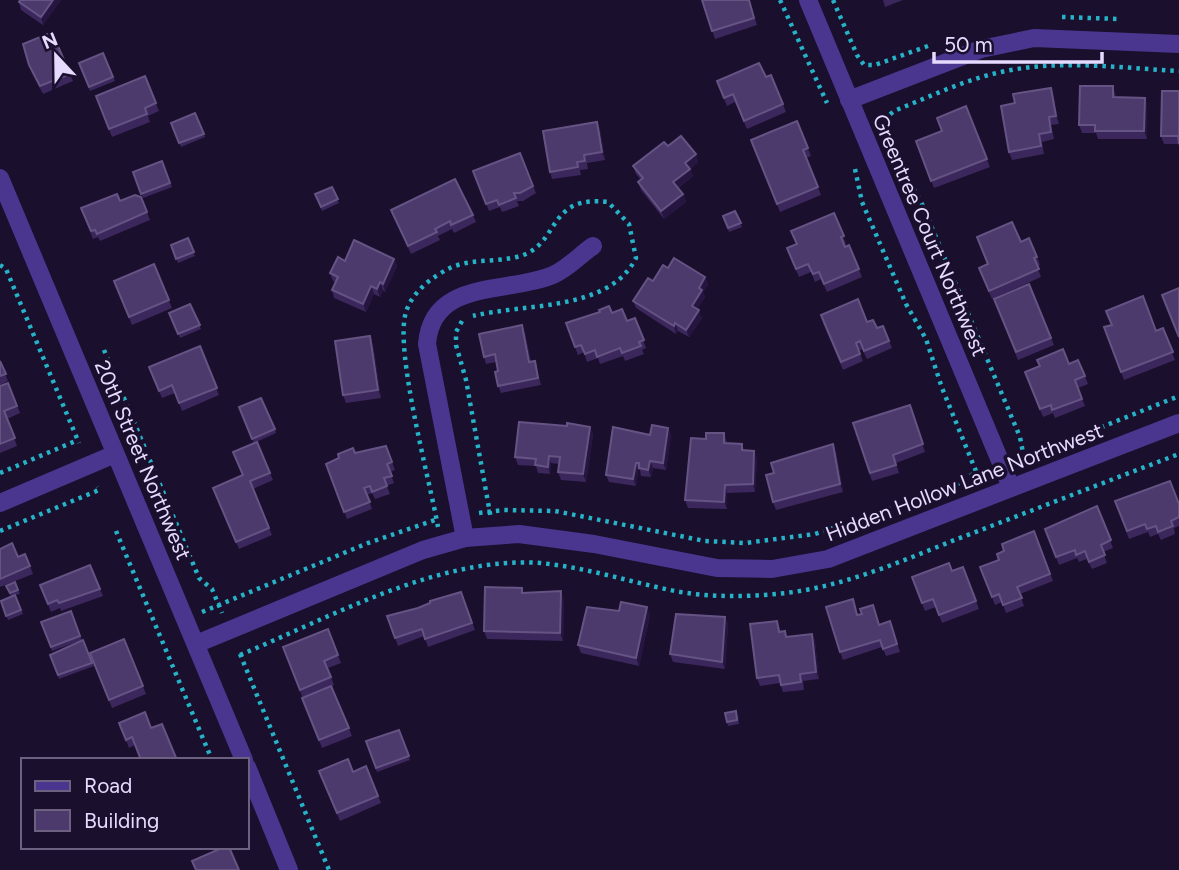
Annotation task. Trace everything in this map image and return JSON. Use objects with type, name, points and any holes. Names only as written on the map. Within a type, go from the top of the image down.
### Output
[{"type":"street","name":"Greentree Court Northwest","points":[[808,0],[1011,487]]},
{"type":"street","points":[[849,100],[981,49],[1034,38],[1179,44]]},
{"type":"street","name":"20th Street Northwest","points":[[0,178],[243,758]]},
{"type":"street","points":[[465,538],[427,344],[429,328],[436,315],[464,295],[553,275],[593,246]]},
{"type":"street","name":"Hidden Hollow Lane Northwest","points":[[197,644],[423,550],[465,538],[519,534],[594,544],[718,568],[772,569],[828,559],[886,539],[1011,487],[1179,423]]},
{"type":"street","points":[[0,503],[115,454]]},
{"type":"street","points":[[248,769],[289,870]]},
{"type":"path","points":[[780,0],[829,108]]},
{"type":"path","points":[[1179,71],[1066,65],[1024,68],[980,78],[894,111],[884,123],[908,181],[922,204],[1020,437],[1024,458],[1179,396]]},
{"type":"path","points":[[850,158],[862,202],[906,304],[926,339],[942,388],[981,482]]},
{"type":"path","points":[[439,528],[405,359],[404,323],[412,299],[432,279],[453,267],[529,253],[568,209],[583,203],[608,202],[624,217],[635,242],[636,258],[617,284],[583,297],[474,316],[457,326],[456,345],[466,380],[491,522]]},
{"type":"path","points":[[0,265],[6,269],[79,442],[0,473]]},
{"type":"path","points":[[104,350],[199,578],[212,589],[224,617]]},
{"type":"path","points":[[950,488],[986,471]]},
{"type":"path","points":[[0,531],[99,489],[97,487]]},
{"type":"path","points":[[478,513],[555,511],[705,541],[754,542],[815,534],[938,493]]},
{"type":"path","points":[[202,613],[368,543],[445,517]]},
{"type":"path","points":[[116,531],[211,758]]},
{"type":"path","points":[[235,644],[329,870]]},
{"type":"building","points":[[53,0],[41,17],[19,2]]},
{"type":"building","points":[[702,0],[749,0],[754,18],[712,31]]},
{"type":"building","points":[[52,32],[70,74],[40,86],[29,65],[23,44]]},
{"type":"building","points":[[103,53],[113,77],[89,87],[79,63]]},
{"type":"building","points":[[759,63],[766,77],[771,75],[783,104],[744,121],[733,94],[724,98],[717,81]]},
{"type":"building","points":[[145,76],[156,103],[145,108],[147,114],[109,129],[96,96]]},
{"type":"building","points":[[1080,86],[1113,86],[1113,97],[1145,98],[1144,131],[1095,131],[1095,125],[1079,125]]},
{"type":"building","points":[[1051,88],[1056,116],[1049,117],[1051,132],[1039,134],[1041,146],[1009,152],[1001,106],[1015,103],[1013,94]]},
{"type":"building","points":[[1162,91],[1179,91],[1179,144],[1178,136],[1161,136]]},
{"type":"building","points":[[966,106],[987,159],[931,181],[916,141],[942,131],[937,118]]},
{"type":"building","points":[[195,113],[204,134],[179,143],[171,123]]},
{"type":"building","points":[[797,121],[808,148],[803,150],[818,187],[777,204],[751,140]]},
{"type":"building","points":[[597,122],[602,152],[584,155],[585,161],[577,162],[578,167],[550,172],[543,131]]},
{"type":"building","points":[[681,136],[696,154],[685,163],[690,169],[673,182],[683,194],[661,211],[638,182],[643,178],[633,166],[664,142],[668,146]]},
{"type":"building","points":[[520,153],[533,186],[514,193],[516,198],[499,205],[497,200],[486,204],[473,171]]},
{"type":"building","points":[[162,161],[170,183],[141,194],[133,172]]},
{"type":"building","points":[[455,179],[473,215],[451,225],[450,221],[435,229],[437,232],[408,246],[391,210]]},
{"type":"building","points":[[332,187],[338,199],[321,207],[315,194]]},
{"type":"building","points":[[117,194],[120,201],[135,195],[141,197],[147,212],[97,234],[95,230],[91,231],[81,208]]},
{"type":"building","points":[[735,211],[741,223],[728,228],[723,216]]},
{"type":"building","points":[[834,213],[844,236],[841,237],[845,247],[849,245],[859,269],[824,284],[819,272],[813,274],[808,264],[796,269],[787,248],[797,244],[791,231]]},
{"type":"building","points":[[1012,222],[1021,242],[1029,238],[1039,269],[989,291],[979,268],[988,264],[977,237]]},
{"type":"building","points":[[188,238],[194,252],[176,259],[171,245]]},
{"type":"building","points":[[354,240],[394,259],[383,284],[380,282],[377,289],[371,286],[363,304],[332,290],[338,277],[330,273],[338,257],[345,261]]},
{"type":"building","points":[[674,258],[705,277],[699,288],[702,290],[692,306],[699,310],[686,330],[675,323],[674,326],[633,301],[648,278],[653,281],[663,265],[668,268]]},
{"type":"building","points":[[154,264],[169,300],[129,317],[114,281]]},
{"type":"building","points":[[1029,284],[1051,338],[1016,352],[994,299]]},
{"type":"building","points":[[1179,288],[1179,337],[1162,295]]},
{"type":"building","points":[[1143,296],[1156,331],[1163,328],[1173,352],[1121,372],[1104,327],[1112,325],[1106,311]]},
{"type":"building","points":[[858,299],[867,322],[873,320],[877,328],[883,326],[889,341],[864,351],[860,341],[856,343],[860,354],[841,362],[821,315]]},
{"type":"building","points":[[190,304],[200,325],[178,334],[169,313]]},
{"type":"building","points":[[609,306],[612,313],[622,309],[627,321],[635,318],[644,340],[639,342],[641,346],[622,353],[620,348],[597,357],[595,350],[585,354],[581,345],[575,347],[566,323],[600,312],[599,310]]},
{"type":"building","points":[[522,325],[529,362],[535,361],[538,378],[498,386],[495,354],[484,357],[479,334]]},
{"type":"building","points":[[370,336],[378,390],[343,395],[335,341]]},
{"type":"building","points":[[200,346],[217,388],[179,403],[172,385],[159,391],[149,367]]},
{"type":"building","points":[[1063,349],[1069,364],[1078,360],[1085,376],[1075,380],[1082,399],[1052,410],[1051,405],[1040,409],[1025,372],[1040,366],[1037,360]]},
{"type":"building","points":[[0,361],[6,374],[0,376]]},
{"type":"building","points":[[8,383],[17,406],[4,411],[15,438],[0,444],[0,386]]},
{"type":"building","points":[[261,398],[275,429],[252,439],[239,407]]},
{"type":"building","points":[[910,405],[923,444],[893,455],[896,465],[870,473],[853,423]]},
{"type":"building","points":[[519,422],[567,426],[567,423],[590,427],[583,474],[558,472],[560,457],[549,456],[548,467],[535,465],[536,459],[515,457]]},
{"type":"building","points":[[652,425],[668,428],[663,463],[650,461],[648,470],[639,468],[639,463],[636,463],[633,479],[606,475],[613,427],[650,435]]},
{"type":"building","points":[[706,433],[724,433],[724,443],[742,444],[742,450],[754,451],[753,484],[725,485],[724,502],[685,500],[691,438],[706,439]]},
{"type":"building","points":[[257,442],[270,473],[250,481],[269,528],[236,542],[213,488],[243,475],[233,452]]},
{"type":"building","points":[[833,444],[840,484],[773,502],[766,475],[774,473],[771,463]]},
{"type":"building","points":[[386,446],[392,462],[387,464],[392,476],[384,478],[387,486],[372,492],[370,486],[364,488],[370,502],[344,512],[326,464],[339,458],[338,454],[353,448],[355,453]]},
{"type":"building","points":[[1170,481],[1179,504],[1179,517],[1171,521],[1173,526],[1158,532],[1156,526],[1147,529],[1145,524],[1127,531],[1115,501]]},
{"type":"building","points":[[1097,506],[1111,540],[1101,545],[1105,555],[1089,562],[1085,551],[1076,555],[1075,550],[1056,557],[1045,529]]},
{"type":"building","points":[[1034,531],[1050,574],[1017,587],[1022,598],[1003,605],[999,594],[992,597],[980,567],[999,560],[997,554],[1004,551],[1002,544]]},
{"type":"building","points":[[12,543],[18,557],[25,554],[30,566],[0,579],[0,549]]},
{"type":"building","points":[[949,563],[952,571],[963,567],[976,601],[939,615],[933,599],[922,603],[912,577]]},
{"type":"building","points":[[90,565],[100,589],[48,604],[40,585]]},
{"type":"building","points":[[15,582],[18,590],[10,593],[6,586]]},
{"type":"building","points":[[485,587],[522,588],[522,593],[561,591],[560,633],[484,631]]},
{"type":"building","points":[[461,592],[472,623],[425,639],[422,629],[395,638],[387,616]]},
{"type":"building","points":[[15,595],[21,610],[6,616],[1,601]]},
{"type":"building","points":[[853,599],[857,615],[862,614],[860,609],[873,605],[879,625],[890,621],[897,644],[883,649],[880,640],[840,652],[826,607]]},
{"type":"building","points":[[621,602],[647,607],[636,658],[578,645],[587,607],[619,611]]},
{"type":"building","points":[[71,611],[80,636],[51,647],[41,622]]},
{"type":"building","points":[[676,614],[725,617],[722,662],[670,654]]},
{"type":"building","points":[[777,621],[779,632],[785,631],[786,637],[812,634],[816,672],[800,674],[801,682],[781,685],[779,675],[757,678],[750,624]]},
{"type":"building","points":[[328,629],[338,655],[324,661],[331,677],[300,690],[283,647]]},
{"type":"building","points":[[124,639],[143,686],[109,700],[90,653]]},
{"type":"building","points":[[83,640],[92,663],[58,675],[50,655]]},
{"type":"building","points":[[331,686],[349,728],[319,740],[302,698]]},
{"type":"building","points":[[736,711],[737,720],[727,722],[725,713]]},
{"type":"building","points":[[145,712],[151,728],[162,724],[176,758],[140,758],[132,737],[126,740],[119,723]]},
{"type":"building","points":[[399,730],[409,756],[376,768],[366,741]]},
{"type":"building","points":[[348,759],[353,772],[366,766],[378,796],[337,813],[319,771]]},
{"type":"building","points":[[219,849],[230,849],[239,870],[196,870],[192,861]]}]
